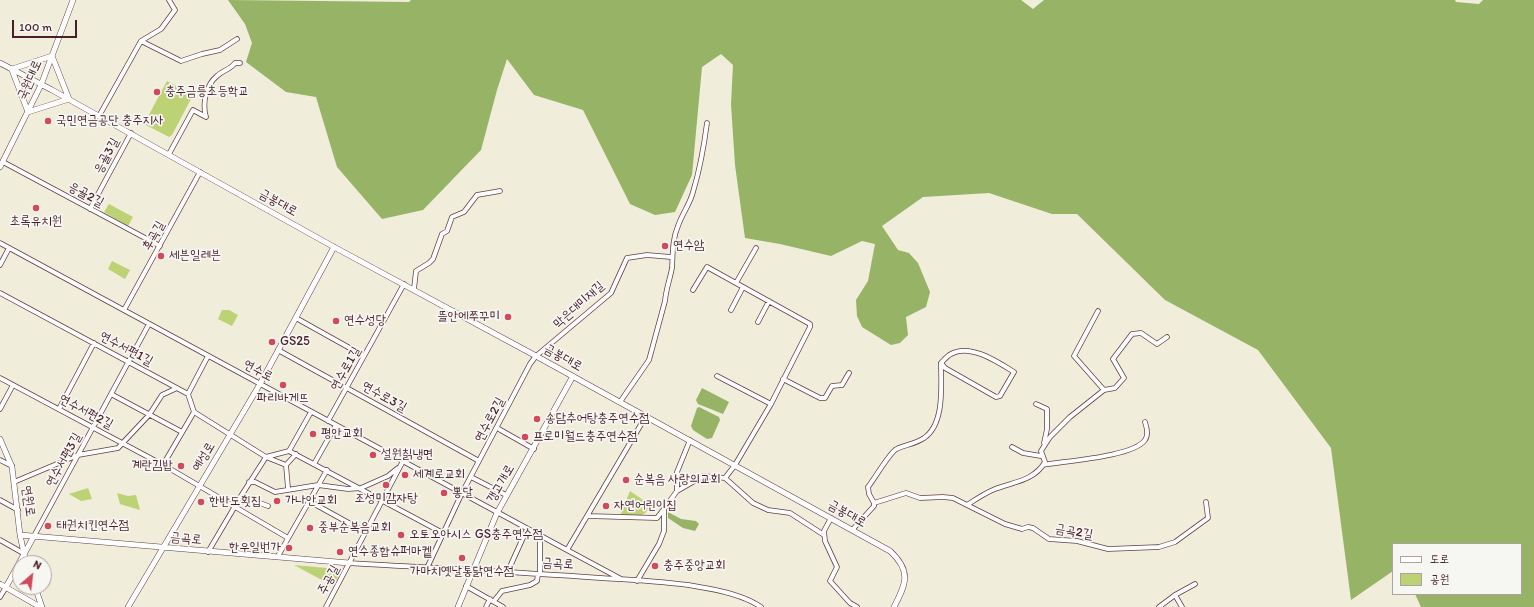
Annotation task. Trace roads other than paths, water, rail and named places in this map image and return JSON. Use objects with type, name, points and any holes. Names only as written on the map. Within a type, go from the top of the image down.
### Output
[{"type":"street","name":"국원대로","points":[[1,164],[41,85],[73,0]]},
{"type":"street","points":[[99,116],[141,41],[161,30],[170,19],[175,10],[170,0]]},
{"type":"street","points":[[141,41],[181,61],[220,50],[237,39]]},
{"type":"street","points":[[52,56],[69,99],[28,112],[12,69],[52,56]]},
{"type":"street","name":"금봉대로","points":[[0,63],[69,99],[334,247],[414,289],[735,466],[853,529],[890,551],[902,564],[906,578],[904,589],[894,607]]},
{"type":"street","points":[[169,154],[193,110],[206,117],[203,102],[213,81],[218,75],[230,69],[235,63],[240,63]]},
{"type":"street","points":[[620,402],[649,360],[665,301],[672,266],[671,257],[673,243],[678,226],[689,205],[703,155],[707,123]]},
{"type":"street","name":"응골3길","points":[[90,209],[131,133]]},
{"type":"street","name":"응골2길","points":[[1,164],[160,246]]},
{"type":"street","name":"후곡길","points":[[124,310],[200,172]]},
{"type":"street","points":[[414,289],[416,272],[433,259],[442,234],[447,231],[452,218],[464,212],[477,195],[500,191]]},
{"type":"street","name":"연수로","points":[[0,243],[462,493],[496,513],[624,580]]},
{"type":"street","name":"예성로","points":[[128,607],[260,384],[334,247]]},
{"type":"street","points":[[0,265],[9,248]]},
{"type":"street","points":[[736,283],[756,248]]},
{"type":"street","name":"막은대미재길","points":[[536,356],[610,293],[627,258],[647,255],[671,257]]},
{"type":"street","points":[[693,290],[707,267],[810,324],[809,331],[771,404],[735,466],[725,478]]},
{"type":"street","name":"연수로1길","points":[[328,421],[404,284]]},
{"type":"street","points":[[731,310],[743,287]]},
{"type":"street","name":"연수서편1길","points":[[0,293],[188,394]]},
{"type":"street","points":[[758,322],[769,301]]},
{"type":"street","points":[[1098,311],[1074,356],[1104,390]]},
{"type":"street","points":[[296,318],[364,356]]},
{"type":"street","name":"연수서편3길","points":[[34,536],[149,324]]},
{"type":"street","points":[[1043,445],[1070,417],[1104,390],[1116,388],[1124,378],[1113,359],[1132,334],[1141,332],[1157,344],[1167,337]]},
{"type":"street","points":[[59,408],[94,343]]},
{"type":"street","name":"연수로3길","points":[[278,350],[479,461]]},
{"type":"street","points":[[853,529],[874,506],[874,503],[868,494],[868,487],[896,449],[915,444],[923,439],[933,429],[938,413],[941,362],[951,354],[970,352],[985,355],[1014,372],[1000,396],[996,397],[945,368],[941,362]]},
{"type":"street","points":[[208,356],[188,394],[194,412],[266,457],[286,466]]},
{"type":"street","name":"연수로2길","points":[[427,568],[462,493],[530,364],[536,356]]},
{"type":"street","points":[[783,379],[820,398],[824,398],[832,386],[842,385],[849,373]]},
{"type":"street","name":"갱고개로","points":[[458,607],[496,513],[534,449],[573,376]]},
{"type":"street","points":[[717,376],[771,404]]},
{"type":"street","name":"연수서편2길","points":[[0,378],[59,408],[200,485],[234,507],[288,538]]},
{"type":"street","points":[[0,409],[14,385]]},
{"type":"street","points":[[14,482],[78,455],[118,448],[149,414],[162,395],[177,388]]},
{"type":"street","points":[[111,394],[182,432]]},
{"type":"street","points":[[967,505],[994,489],[1035,475],[1043,465],[1045,462],[1041,456],[1041,451],[1047,429],[1046,409],[1036,404]]},
{"type":"street","points":[[163,465],[194,412]]},
{"type":"street","points":[[289,451],[311,412]]},
{"type":"street","points":[[567,550],[646,416]]},
{"type":"street","points":[[1043,465],[1119,454],[1131,449],[1145,441],[1147,436],[1145,422]]},
{"type":"street","points":[[314,464],[336,425]]},
{"type":"street","points":[[497,428],[534,449]]},
{"type":"street","name":"연원로","points":[[0,440],[12,467],[19,510],[20,535],[23,554]]},
{"type":"street","points":[[677,491],[678,472],[690,440]]},
{"type":"street","points":[[1012,448],[1023,453],[1041,456]]},
{"type":"street","points":[[208,552],[249,482],[266,457],[289,451],[444,533]]},
{"type":"street","points":[[288,488],[286,466],[296,454]]},
{"type":"street","points":[[0,460],[12,467]]},
{"type":"street","points":[[350,563],[402,461]]},
{"type":"street","points":[[249,482],[255,482],[275,492],[288,488],[318,484],[348,489],[361,488],[388,476],[400,466]]},
{"type":"street","points":[[278,556],[326,470]]},
{"type":"street","points":[[588,516],[657,518],[677,491],[703,476],[725,478],[753,503],[768,510],[790,513],[824,535]]},
{"type":"street","points":[[471,477],[506,495]]},
{"type":"street","name":"금곡2길","points":[[874,503],[906,493],[920,498],[953,498],[1005,524],[1022,529],[1028,527],[1032,528],[1049,539],[1077,541],[1108,549],[1159,547],[1175,542],[1208,518],[1206,502]]},
{"type":"street","points":[[241,496],[268,506]]},
{"type":"street","points":[[0,500],[19,510]]},
{"type":"street","points":[[309,501],[365,532]]},
{"type":"street","points":[[637,581],[662,538],[664,531],[664,509]]},
{"type":"street","points":[[831,518],[824,531],[826,547],[837,567],[830,581],[848,605],[857,607]]},
{"type":"street","points":[[508,572],[527,529]]},
{"type":"street","name":"금곡로","points":[[20,535],[350,563],[427,568],[473,569],[637,581],[713,589],[734,594],[754,602],[761,607]]},
{"type":"street","points":[[0,597],[34,536]]},
{"type":"street","points":[[486,607],[502,591],[530,585],[537,581],[539,574],[540,536]]},
{"type":"street","points":[[0,540],[23,554]]},
{"type":"street","name":"주공길","points":[[326,607],[350,563]]},
{"type":"street","points":[[0,584],[41,607]]},
{"type":"street","points":[[1159,607],[1195,584]]},
{"type":"street","points":[[466,586],[503,607]]},
{"type":"street","points":[[37,595],[41,607]]},
{"type":"street","points":[[1176,595],[1182,607]]},
{"type":"place","name":"충주금릉초등학교","points":[[157,92]]},
{"type":"place","name":"국민연금공단 충주지사","points":[[48,121]]},
{"type":"place","name":"초록유치원","points":[[36,208]]},
{"type":"place","name":"연수암","points":[[665,246]]},
{"type":"place","name":"세븐일레븐","points":[[161,256]]},
{"type":"place","name":"뜰안에쭈꾸미","points":[[508,317]]},
{"type":"place","name":"연수성당","points":[[336,321]]},
{"type":"place","name":"GS25","points":[[272,342]]},
{"type":"place","name":"파리바게뜨","points":[[283,385]]},
{"type":"place","name":"송담추어탕충주연수점","points":[[537,419]]},
{"type":"place","name":"평안교회","points":[[313,434]]},
{"type":"place","name":"프로미월드충주연수점","points":[[525,437]]},
{"type":"place","name":"설원칡냉면","points":[[373,455]]},
{"type":"place","name":"계란김밥","points":[[181,466]]},
{"type":"place","name":"세계로교회","points":[[405,475]]},
{"type":"place","name":"순복음 사랑의교회","points":[[626,480]]},
{"type":"place","name":"조성미감자탕","points":[[386,485]]},
{"type":"place","name":"뽕달","points":[[444,493]]},
{"type":"place","name":"가나안교회","points":[[277,501]]},
{"type":"place","name":"한반도횟집","points":[[201,502]]},
{"type":"place","name":"자연어린이집","points":[[606,506]]},
{"type":"place","name":"태권치킨연수점","points":[[48,526]]},
{"type":"place","name":"중부순복음교회","points":[[310,528]]},
{"type":"place","name":"오토오아시스 GS충주연수점","points":[[401,535]]},
{"type":"place","name":"한우일번가","points":[[289,548]]},
{"type":"place","name":"연수종합슈퍼마켙","points":[[340,552]]},
{"type":"place","name":"가마치옛날통닭연수점","points":[[462,558]]},
{"type":"place","name":"충주중앙교회","points":[[655,566]]}]
